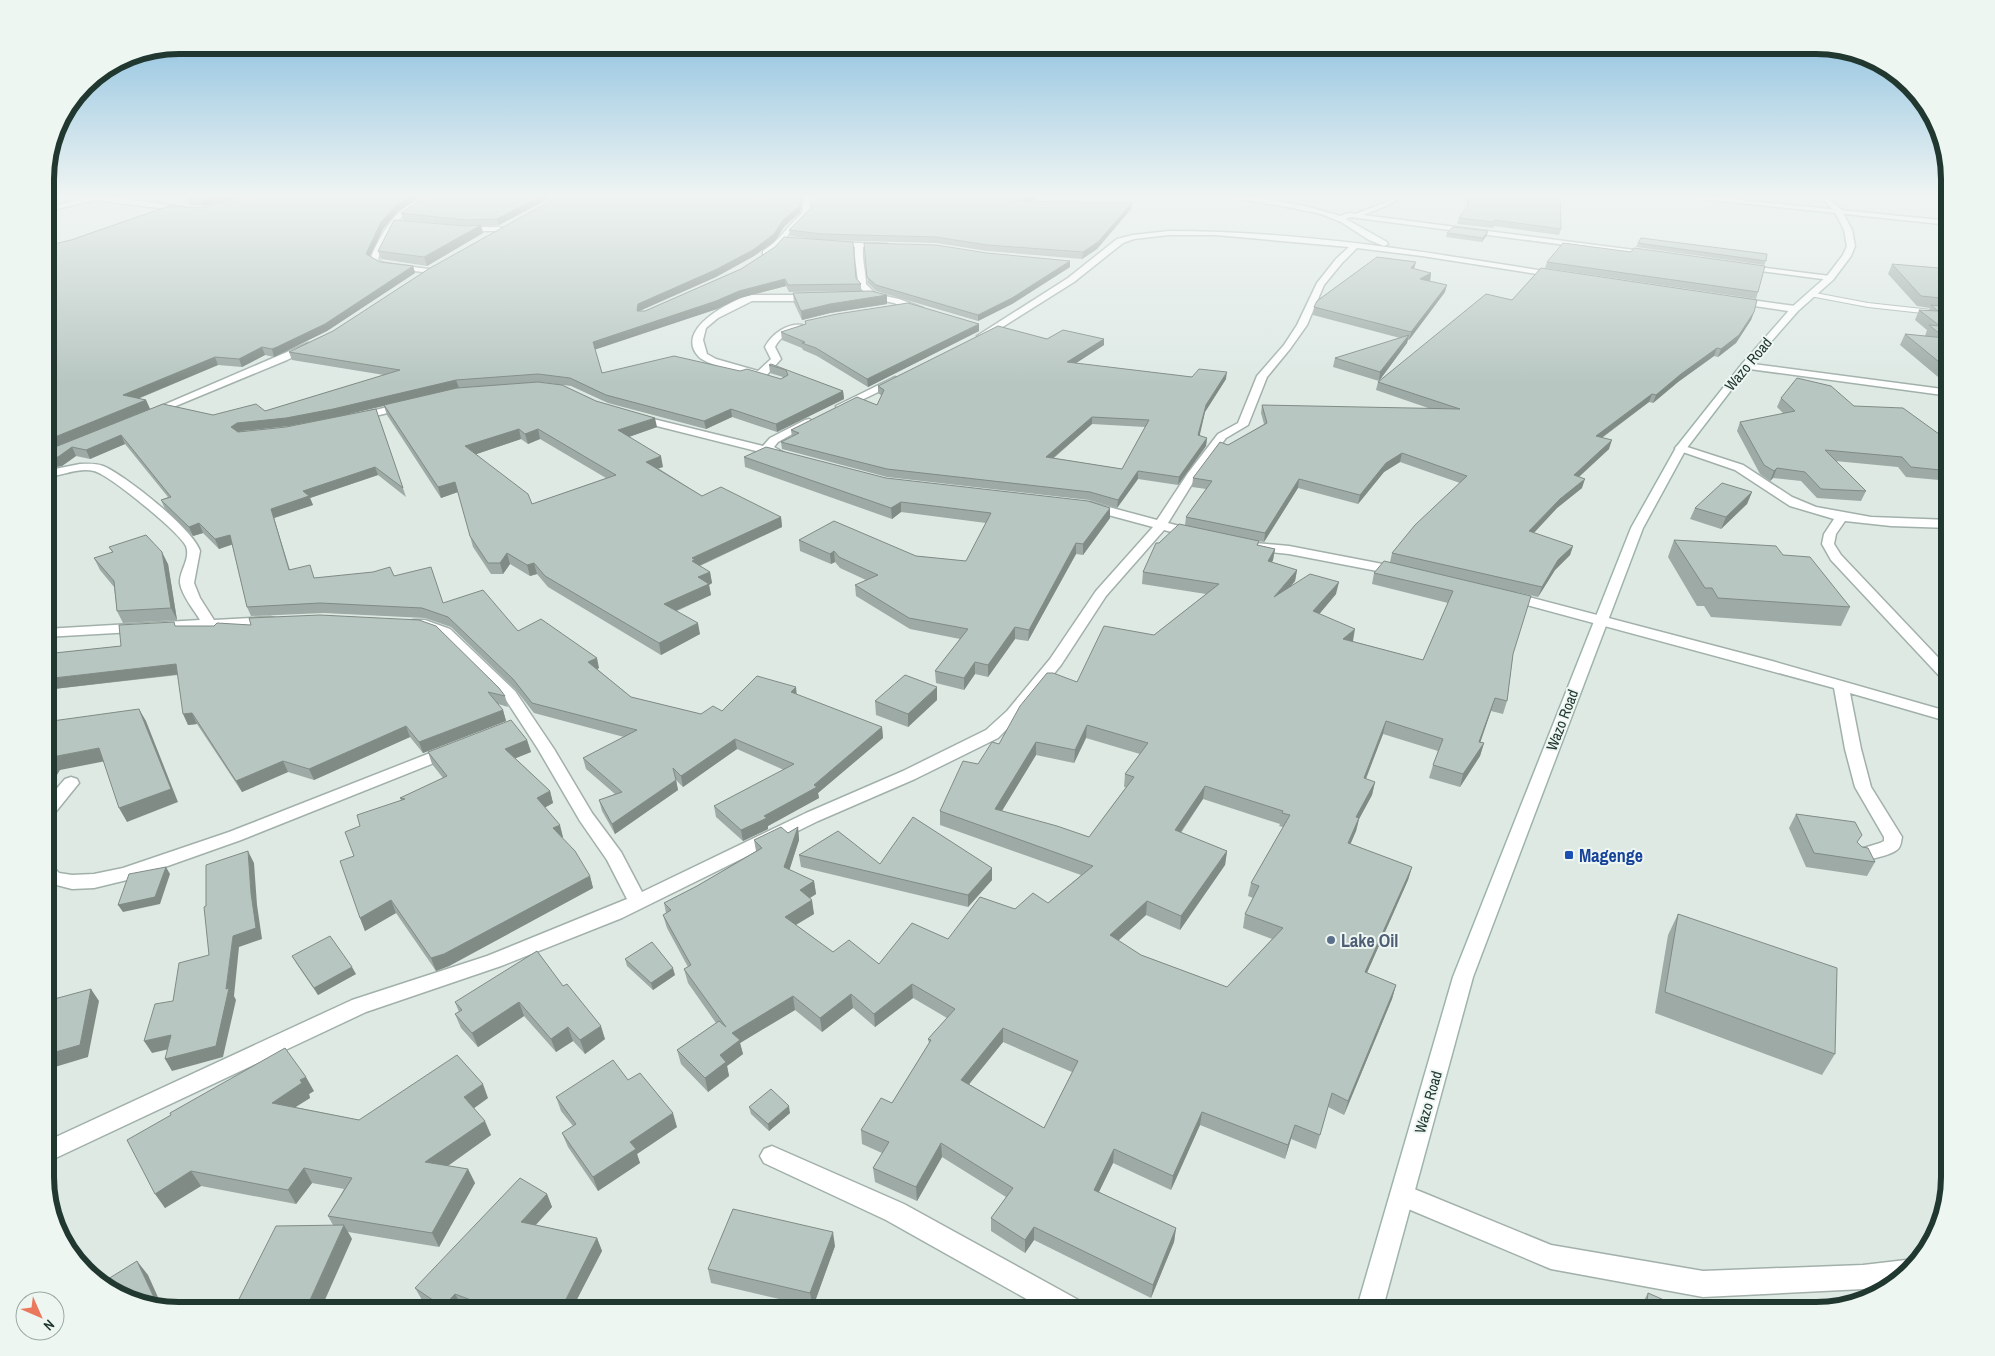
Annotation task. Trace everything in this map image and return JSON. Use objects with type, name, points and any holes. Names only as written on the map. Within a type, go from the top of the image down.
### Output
[{"type":"street","points":[[374,258],[374,261],[382,265],[432,269],[412,282]]},
{"type":"street","points":[[858,258],[862,285],[872,295]]},
{"type":"street","points":[[973,341],[1052,293],[1094,258]]},
{"type":"street","points":[[54,1149],[308,1028],[359,1006],[502,958],[638,902],[812,817],[909,775],[992,734],[1013,714],[1056,662],[1101,594],[1160,526],[1192,475],[1222,436],[1242,425],[1262,376],[1287,347],[1302,325],[1320,285],[1340,258]]},
{"type":"street","points":[[1448,258],[1562,276]]},
{"type":"street","name":"Wazo Road","points":[[1372,1302],[1463,977],[1637,528],[1681,448],[1744,366],[1795,309],[1830,278],[1845,258]]},
{"type":"street","points":[[1734,266],[1830,278]]},
{"type":"street","points":[[854,295],[872,295],[930,313]]},
{"type":"street","points":[[773,378],[713,361],[703,356],[698,340],[702,327],[715,316],[750,298],[818,297]]},
{"type":"street","points":[[1726,300],[1795,309]]},
{"type":"street","points":[[889,309],[911,306]]},
{"type":"street","points":[[760,374],[776,360],[770,347],[773,339],[783,332],[812,323]]},
{"type":"street","points":[[976,326],[992,330]]},
{"type":"street","points":[[139,417],[316,343]]},
{"type":"street","points":[[1744,366],[1941,393]]},
{"type":"street","points":[[835,409],[907,374]]},
{"type":"street","points":[[344,420],[414,404]]},
{"type":"street","points":[[626,414],[790,457]]},
{"type":"street","points":[[774,452],[768,447],[774,440],[821,417]]},
{"type":"street","points":[[1681,448],[1746,471],[1795,503],[1842,517],[1941,524]]},
{"type":"street","points":[[54,473],[83,468],[99,468],[147,501],[191,544],[195,557],[188,572],[187,585],[209,623]]},
{"type":"street","points":[[1079,505],[1206,537]]},
{"type":"street","points":[[1842,517],[1830,534],[1828,544],[1836,557],[1941,669]]},
{"type":"street","points":[[1241,544],[1317,555],[1412,574]]},
{"type":"street","points":[[1498,593],[1841,685],[1941,714]]},
{"type":"street","points":[[54,632],[286,620]]},
{"type":"street","points":[[407,623],[425,624],[445,632],[510,694],[528,719],[586,817],[615,857],[638,902]]},
{"type":"street","points":[[1841,685],[1850,736],[1864,788],[1881,820],[1893,837],[1892,844],[1886,848],[1860,855]]},
{"type":"street","points":[[510,726],[528,719]]},
{"type":"street","points":[[54,879],[72,882],[94,881],[125,874],[235,836],[467,744]]},
{"type":"street","points":[[54,803],[71,783]]},
{"type":"street","points":[[772,1156],[895,1212],[1057,1302]]},
{"type":"street","points":[[1402,1195],[1552,1257],[1703,1284],[1863,1277],[1896,1273]]},
{"type":"lane","points":[[1813,294],[1868,305],[1941,313]]},
{"type":"building","points":[[54,258],[373,258],[380,262],[413,266],[325,324],[277,347],[272,349],[262,347],[239,359],[215,357],[123,395],[146,400],[54,437]]},
{"type":"building","points":[[447,258],[737,258],[638,304],[637,311],[645,311],[741,269],[758,258],[854,258],[856,278],[861,284],[788,285],[785,279],[739,291],[716,301],[593,342],[602,373],[674,356],[740,371],[747,369],[781,379],[788,375],[786,370],[769,365],[771,364],[843,391],[776,424],[731,409],[704,421],[606,395],[570,378],[538,374],[456,380],[333,409],[286,418],[237,423],[231,427],[238,432],[286,427],[376,409],[403,488],[375,467],[303,491],[309,496],[271,509],[289,570],[310,565],[314,578],[373,572],[390,567],[394,576],[431,567],[443,603],[483,590],[518,631],[541,619],[597,658],[588,662],[631,697],[701,714],[713,706],[722,711],[757,676],[796,687],[791,692],[882,727],[814,785],[817,787],[764,816],[767,818],[741,830],[714,806],[794,764],[735,739],[681,776],[673,768],[676,780],[612,824],[599,800],[622,792],[583,758],[637,730],[532,703],[513,679],[448,617],[422,608],[320,603],[247,607],[230,535],[215,539],[199,523],[189,527],[161,500],[171,497],[121,435],[86,450],[72,447],[58,457],[54,458],[54,447],[163,404],[213,415],[256,404],[265,411],[400,370],[289,352],[333,331]]},
{"type":"building","points":[[865,258],[1042,258],[1070,261],[1012,298],[978,315],[876,285],[867,277]]},
{"type":"building","points":[[1375,258],[1416,262],[1411,268],[1431,273],[1420,279],[1447,285],[1411,332],[1314,307],[1317,301]]},
{"type":"building","points":[[1550,258],[1709,258],[1765,266],[1758,292],[1547,262]]},
{"type":"building","points":[[1747,258],[1766,258],[1766,261]]},
{"type":"building","points":[[1892,264],[1941,268],[1941,298],[1921,296]]},
{"type":"building","points":[[1541,268],[1757,300],[1754,312],[1739,335],[1721,349],[1717,348],[1656,395],[1652,394],[1596,436],[1612,440],[1574,475],[1585,479],[1560,499],[1529,531],[1573,546],[1558,560],[1542,587],[1392,553],[1415,525],[1467,476],[1402,453],[1386,463],[1360,495],[1299,479],[1265,533],[1186,517],[1212,481],[1193,478],[1220,442],[1228,445],[1267,423],[1262,405],[1460,409],[1378,382],[1486,294],[1512,300]]},
{"type":"building","points":[[871,291],[887,295],[830,304],[801,311],[793,293]]},
{"type":"building","points":[[908,303],[979,324],[867,379],[816,348],[781,332],[806,324],[805,321]]},
{"type":"building","points":[[1931,305],[1941,306],[1941,335],[1929,325],[1940,326],[1919,310],[1938,311]]},
{"type":"building","points":[[998,326],[1047,339],[1063,330],[1104,339],[1067,362],[1192,377],[1199,369],[1227,372],[1206,405],[1198,435],[1207,438],[1179,477],[1138,471],[1118,500],[1090,492],[887,469],[781,442],[799,433],[791,430],[857,397],[877,405],[884,390],[878,386]],"holes":[[[1092,417],[1149,420],[1122,469],[1046,457]]]},
{"type":"building","points":[[1905,334],[1941,338],[1941,364]]},
{"type":"building","points":[[1409,335],[1380,372],[1335,358]]},
{"type":"building","points":[[1797,378],[1831,386],[1854,406],[1903,408],[1941,435],[1941,470],[1911,467],[1902,457],[1825,450],[1866,491],[1821,489],[1805,472],[1777,468],[1774,471],[1764,465],[1740,422],[1795,411],[1781,398]]},
{"type":"building","points":[[538,382],[562,385],[596,401],[655,418],[618,430],[661,456],[646,462],[702,496],[721,487],[781,517],[692,558],[695,560],[692,561],[710,572],[698,577],[709,584],[664,604],[698,623],[659,643],[545,576],[534,563],[527,565],[507,553],[500,563],[488,563],[470,536],[455,482],[438,487],[384,405],[457,388]],"holes":[[[519,429],[525,434],[538,429],[616,475],[532,504],[528,494],[465,446]]]},
{"type":"building","points":[[766,447],[886,478],[1088,501],[1110,508],[1083,544],[1076,543],[1029,630],[1015,627],[988,665],[975,662],[964,678],[935,671],[968,629],[909,618],[855,585],[878,575],[839,557],[834,551],[830,554],[799,540],[834,521],[916,556],[966,561],[991,513],[901,502],[891,508],[744,457]]},
{"type":"building","points":[[1722,483],[1752,492],[1726,517],[1695,508]]},
{"type":"building","points":[[1179,524],[1259,541],[1257,545],[1275,549],[1268,561],[1297,570],[1274,597],[1310,574],[1339,582],[1313,611],[1355,629],[1343,639],[1423,660],[1453,591],[1374,573],[1384,561],[1531,596],[1513,654],[1507,701],[1495,698],[1479,742],[1484,743],[1463,774],[1433,765],[1443,739],[1386,721],[1364,778],[1375,782],[1356,817],[1359,818],[1348,843],[1412,867],[1365,972],[1396,985],[1348,1101],[1332,1093],[1320,1135],[1295,1125],[1288,1145],[1202,1112],[1173,1176],[1114,1149],[1094,1190],[1176,1228],[1153,1285],[1034,1227],[1025,1240],[991,1218],[1013,1188],[941,1143],[916,1187],[873,1168],[889,1142],[861,1130],[881,1098],[892,1103],[931,1040],[928,1039],[955,1009],[912,984],[874,1014],[851,994],[820,1018],[793,996],[732,1033],[740,1040],[720,1055],[726,1062],[705,1078],[677,1050],[719,1021],[726,1027],[684,969],[691,965],[663,915],[671,910],[664,903],[762,848],[754,840],[781,827],[788,833],[798,827],[784,867],[814,881],[800,890],[812,900],[785,917],[833,952],[849,940],[879,964],[912,923],[948,939],[980,897],[1015,909],[1033,893],[1048,903],[1093,866],[940,811],[963,761],[978,764],[992,742],[999,744],[1020,706],[1047,673],[1053,673],[1077,682],[1104,626],[1154,635],[1219,584],[1143,572],[1156,543],[1159,543]],"holes":[[[1087,725],[1148,743],[1125,774],[1134,777],[1089,837],[995,809],[1036,742],[1075,750]],[[1205,786],[1283,811],[1282,813],[1290,815],[1251,883],[1259,886],[1245,914],[1283,928],[1227,987],[1141,955],[1110,935],[1147,901],[1181,916],[1227,851],[1175,830]],[[1003,1028],[1078,1061],[1044,1128],[961,1080]]]},
{"type":"building","points":[[146,535],[162,552],[171,608],[117,611],[114,581],[94,558],[113,552],[109,547]]},
{"type":"building","points":[[1674,540],[1776,546],[1783,555],[1810,557],[1850,607],[1718,598],[1712,588],[1705,588]]},
{"type":"building","points":[[320,615],[419,620],[436,626],[499,688],[505,696],[488,692],[503,710],[419,742],[406,726],[309,769],[283,761],[236,781],[192,713],[183,714],[176,664],[54,678],[54,653],[121,646],[119,625],[174,622],[175,626],[214,626],[217,623],[251,625],[249,618]]},
{"type":"building","points":[[905,675],[937,687],[908,714],[875,701]]},
{"type":"building","points":[[139,709],[171,789],[119,808],[99,748],[54,757],[54,721]]},
{"type":"building","points":[[511,720],[527,740],[505,749],[550,791],[537,798],[560,825],[553,828],[575,851],[590,876],[444,954],[431,958],[391,900],[360,918],[340,861],[354,856],[345,832],[360,826],[357,815],[405,799],[400,798],[447,776],[428,752]]},
{"type":"building","points":[[1796,814],[1855,822],[1862,835],[1857,842],[1862,847],[1868,848],[1875,862],[1814,853]]},
{"type":"building","points":[[913,817],[992,868],[968,895],[799,855],[838,831],[880,864]]},
{"type":"building","points":[[248,851],[256,928],[233,936],[226,989],[229,988],[216,1046],[165,1059],[171,1035],[144,1041],[155,1004],[173,1001],[179,963],[209,955],[204,907],[206,906],[206,865]]},
{"type":"building","points":[[166,867],[155,897],[118,905],[129,874]]},
{"type":"building","points":[[1678,914],[1837,968],[1835,1054],[1665,992]]},
{"type":"building","points":[[330,936],[352,967],[314,988],[292,956]]},
{"type":"building","points":[[652,942],[673,968],[651,983],[625,959]]},
{"type":"building","points":[[537,951],[563,986],[567,984],[601,1026],[580,1040],[568,1027],[551,1039],[519,1002],[472,1033],[455,1014],[462,1010],[455,1002]]},
{"type":"building","points":[[91,989],[80,1045],[54,1052],[54,999]]},
{"type":"building","points":[[285,1048],[306,1077],[300,1080],[302,1083],[272,1103],[359,1120],[457,1055],[483,1084],[464,1097],[485,1121],[425,1162],[468,1169],[432,1233],[328,1216],[352,1178],[304,1168],[288,1190],[191,1171],[155,1194],[127,1140],[171,1115],[170,1113]]},
{"type":"building","points":[[613,1060],[628,1080],[640,1073],[673,1113],[630,1142],[636,1149],[593,1177],[562,1133],[576,1124],[556,1097]]},
{"type":"building","points":[[771,1089],[789,1106],[768,1124],[749,1107]]},
{"type":"building","points":[[520,1178],[547,1194],[521,1222],[597,1238],[565,1302],[476,1302],[455,1294],[448,1302],[436,1302],[415,1288]]},
{"type":"building","points":[[733,1209],[833,1232],[810,1293],[708,1269]]},
{"type":"building","points":[[344,1225],[309,1302],[238,1302],[276,1226]]},
{"type":"building","points":[[137,1261],[155,1300],[138,1296],[107,1280]]},
{"type":"building","points":[[1648,1293],[1668,1302],[1647,1302]]},
{"type":"place","name":"Magenge","points":[[1569,855]]},
{"type":"place","name":"Lake Oil","points":[[1331,940]]}]
